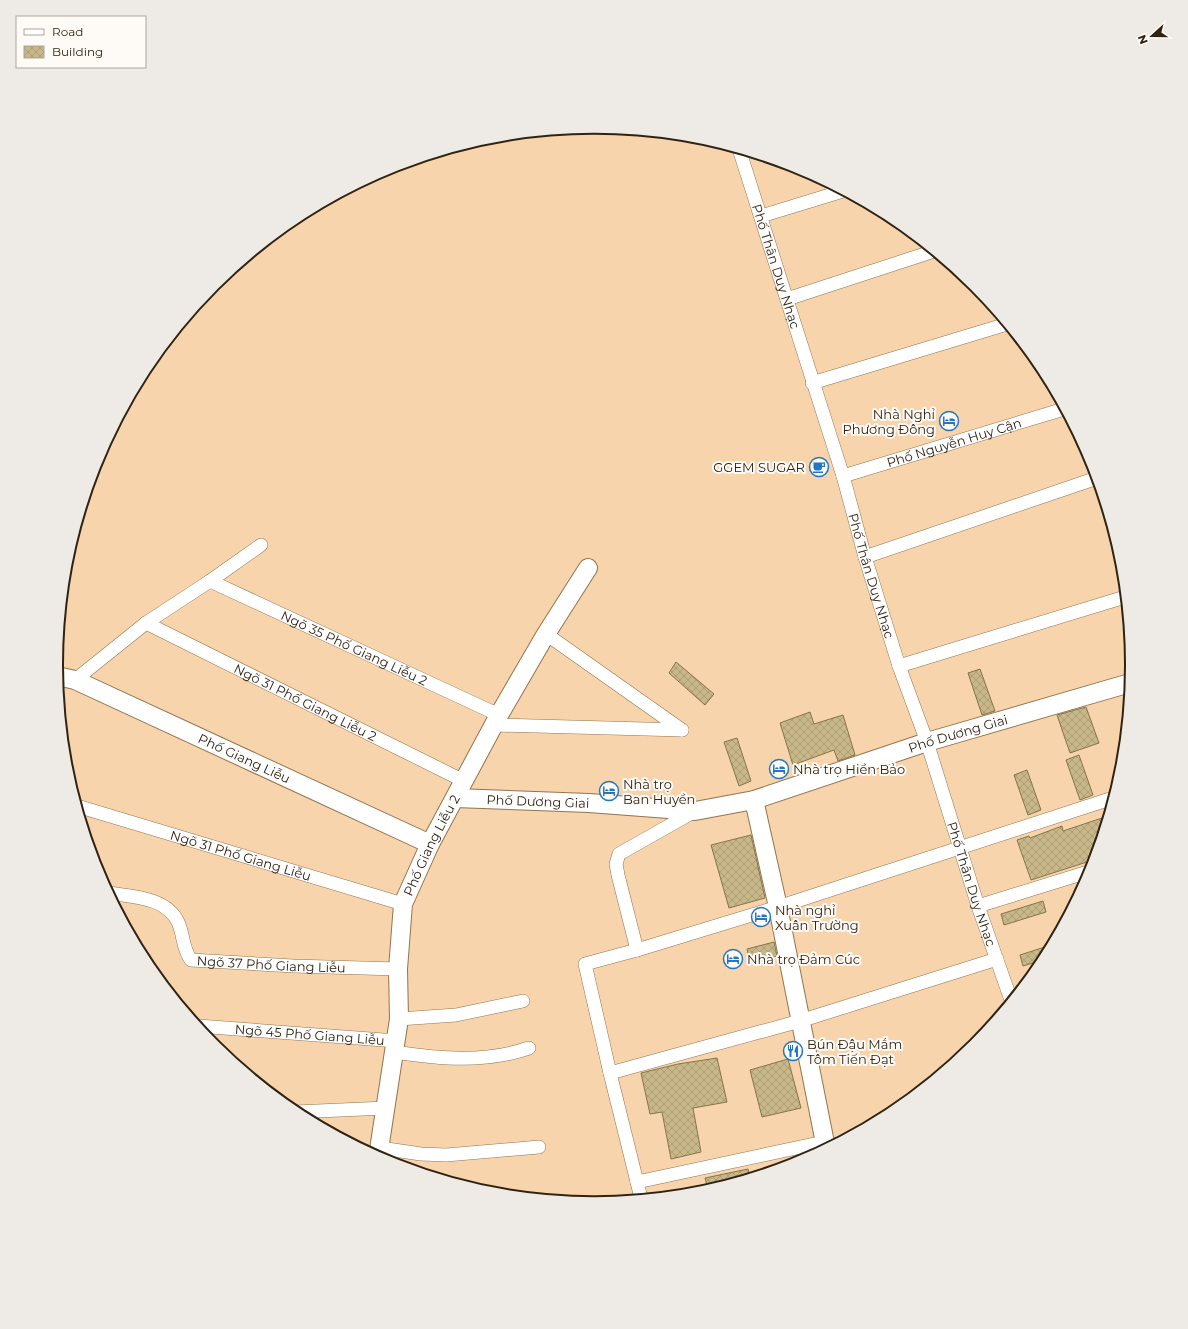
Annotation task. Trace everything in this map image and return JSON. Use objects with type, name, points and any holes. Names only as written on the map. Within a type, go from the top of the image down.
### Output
[{"type":"street","name":"Phố Thân Duy Nhạc","points":[[741,155],[843,476],[865,556],[899,666],[927,742],[978,906],[1009,995]]},
{"type":"street","points":[[761,216],[838,193]]},
{"type":"street","points":[[787,299],[929,253]]},
{"type":"street","points":[[812,382],[1002,325]]},
{"type":"street","name":"Phố Nguyễn Huy Cận","points":[[843,476],[1059,409]]},
{"type":"street","points":[[865,556],[1092,480]]},
{"type":"street","points":[[75,680],[146,623],[261,545]]},
{"type":"street","name":"Phố Giang Liễu 2","points":[[379,1150],[399,1019],[398,969],[404,904],[430,844],[497,720],[546,634],[588,568]]},
{"type":"street","name":"Ngõ 35 Phố Giang Liễu 2","points":[[210,581],[497,720]]},
{"type":"street","points":[[899,666],[1120,598]]},
{"type":"street","name":"Ngõ 31 Phố Giang Liễu 2","points":[[146,623],[464,781]]},
{"type":"street","points":[[497,720],[682,730],[546,634]]},
{"type":"street","name":"Phố Giang Liễu","points":[[63,677],[75,680],[430,844]]},
{"type":"street","name":"Phố Dương Giai","points":[[455,798],[589,803],[695,811],[754,800],[927,742],[1124,685]]},
{"type":"street","points":[[754,800],[778,907],[825,1143]]},
{"type":"street","points":[[640,1193],[610,1073],[586,964],[778,907],[1108,800]]},
{"type":"street","name":"Ngõ 31 Phố Giang Liễu","points":[[83,807],[404,904]]},
{"type":"street","points":[[637,950],[618,875],[616,864],[619,854],[695,811]]},
{"type":"street","points":[[978,906],[1082,874]]},
{"type":"street","name":"Ngõ 37 Phố Giang Liễu","points":[[116,894],[158,902],[178,922],[186,953],[191,960],[293,966],[398,969]]},
{"type":"street","points":[[610,1073],[800,1021],[997,959]]},
{"type":"street","points":[[399,1019],[456,1015],[523,1001]]},
{"type":"street","name":"Ngõ 45 Phố Giang Liễu","points":[[206,1027],[396,1046],[448,1059],[479,1059],[529,1048]]},
{"type":"street","points":[[308,1111],[386,1108]]},
{"type":"street","points":[[385,1152],[446,1155],[539,1147]]},
{"type":"street","points":[[637,1182],[816,1147]]},
{"type":"building","points":[[676,662],[714,694],[705,705],[669,673]]},
{"type":"building","points":[[980,669],[995,711],[982,715],[968,673]]},
{"type":"building","points":[[1086,707],[1099,743],[1070,753],[1057,715]]},
{"type":"building","points":[[810,712],[814,724],[843,715],[855,755],[838,761],[834,750],[793,765],[780,723]]},
{"type":"building","points":[[737,738],[751,781],[739,786],[724,742]]},
{"type":"building","points":[[1079,755],[1093,795],[1080,800],[1066,760]]},
{"type":"building","points":[[1027,770],[1041,810],[1028,815],[1014,775]]},
{"type":"building","points":[[1102,818],[1087,862],[1031,880],[1017,840],[1029,836],[1030,838],[1062,826],[1063,831]]},
{"type":"building","points":[[751,835],[765,898],[729,908],[711,845]]},
{"type":"building","points":[[1043,901],[1046,912],[1004,925],[1001,914]]},
{"type":"building","points":[[774,942],[777,956],[750,963],[747,949]]},
{"type":"building","points":[[1044,947],[1034,963],[1023,966],[1020,955]]},
{"type":"building","points":[[717,1058],[727,1102],[693,1108],[701,1152],[671,1159],[662,1112],[650,1114],[641,1073],[678,1064]]},
{"type":"building","points":[[788,1059],[801,1108],[762,1117],[750,1070]]},
{"type":"building","points":[[748,1169],[749,1172],[706,1183],[705,1178]]},
{"type":"place","name":"Nhà Nghỉ Phương Đông","points":[[949,421]]},
{"type":"place","name":"GGEM SUGAR","points":[[819,467]]},
{"type":"place","name":"Nhà trọ Hiền Bảo","points":[[779,769]]},
{"type":"place","name":"Nhà trọ Ban Huyền","points":[[609,791]]},
{"type":"place","name":"Nhà nghỉ Xuân Trường","points":[[761,917]]},
{"type":"place","name":"Nhà trọ Đảm Cúc","points":[[733,959]]},
{"type":"place","name":"Bún Đậu Mắm Tôm Tiến Đạt","points":[[793,1051]]}]
